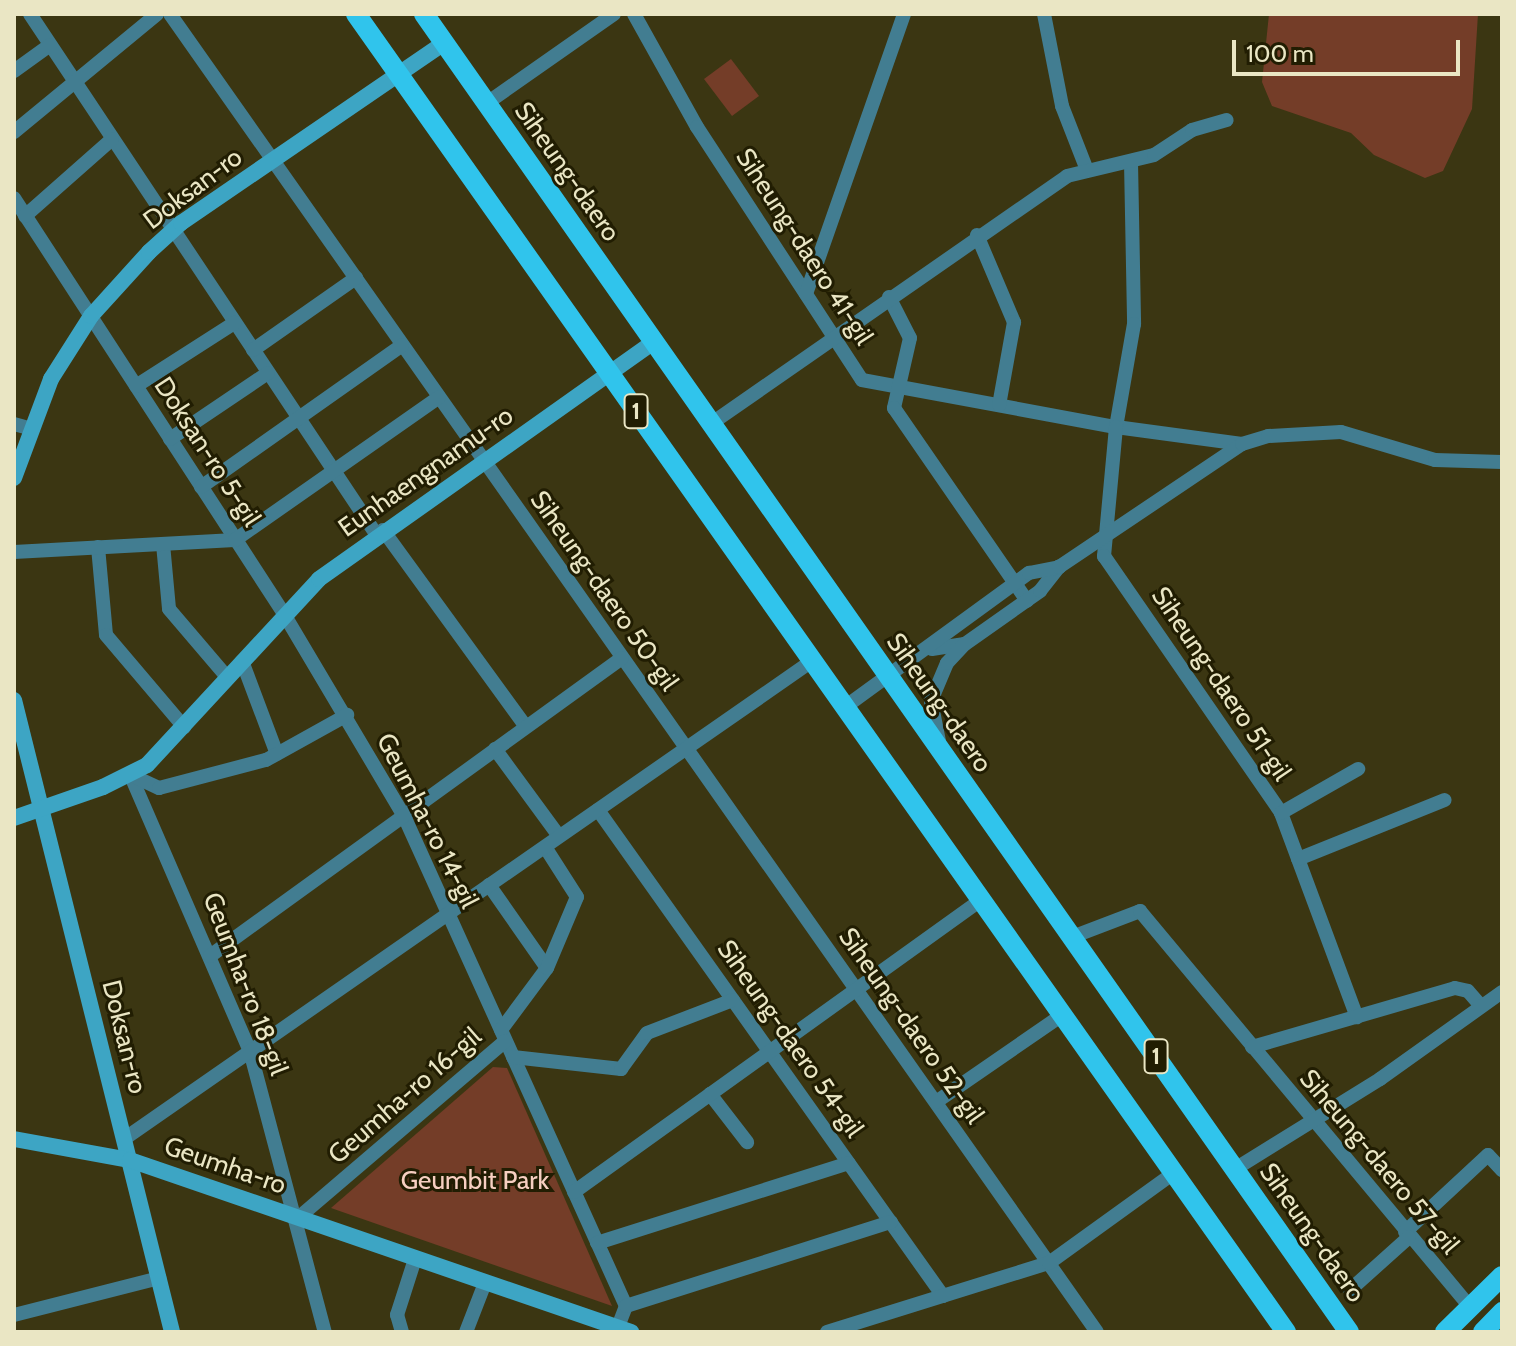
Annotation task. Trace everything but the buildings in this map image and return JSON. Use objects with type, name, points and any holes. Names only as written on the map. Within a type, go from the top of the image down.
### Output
[{"type":"main road","name":"1","points":[[356,14],[1286,1332]]},
{"type":"main road","name":"Siheung-daero","points":[[424,14],[1349,1332]]},
{"type":"main road","name":"Doksan-ro","points":[[14,478],[22,426],[91,316],[172,231],[444,43]]},
{"type":"main road","name":"Eunhaengnamu-ro","points":[[14,818],[130,774],[184,727],[284,614],[380,532],[654,342]]},
{"type":"main road","name":"Doksan-ro","points":[[14,700],[21,756],[42,809],[172,1332]]},
{"type":"main road","name":"Geumha-ro","points":[[14,1139],[130,1160],[625,1330]]},
{"type":"main road","points":[[1445,1332],[1502,1276]]},
{"type":"main road","points":[[1487,1331],[1502,1312]]},
{"type":"street","points":[[30,14],[334,471],[526,727]]},
{"type":"street","points":[[14,132],[157,14]]},
{"type":"street","name":"Siheung-daero 50-gil","points":[[170,14],[686,749]]},
{"type":"street","name":"Siheung-daero","points":[[487,103],[614,14]]},
{"type":"street","name":"Siheung-daero 41-gil","points":[[634,14],[697,127],[862,380],[1116,427],[1242,444]]},
{"type":"street","points":[[806,294],[904,14]]},
{"type":"street","points":[[1044,14],[1062,106],[1087,170]]},
{"type":"street","points":[[14,71],[50,45]]},
{"type":"street","points":[[712,423],[977,235],[1067,176],[1131,162],[1166,150],[1192,130],[1227,120]]},
{"type":"street","points":[[25,216],[112,139]]},
{"type":"street","name":"Siheung-daero 51-gil","points":[[1131,162],[1134,324],[1116,427],[1104,556],[1281,813],[1298,859]]},
{"type":"street","name":"Doksan-ro 5-gil","points":[[14,198],[284,614]]},
{"type":"street","points":[[977,235],[1014,322],[999,405]]},
{"type":"street","points":[[253,350],[356,278]]},
{"type":"street","points":[[889,297],[910,338],[894,408],[1027,601]]},
{"type":"street","points":[[136,386],[234,323]]},
{"type":"street","points":[[201,487],[402,345]]},
{"type":"street","points":[[170,439],[268,373]]},
{"type":"street","points":[[14,552],[235,540],[439,397]]},
{"type":"street","points":[[942,753],[931,701],[947,663],[965,644],[1027,601],[1059,567],[1242,444],[1268,436],[1341,432],[1435,460],[1502,462]]},
{"type":"street","points":[[163,544],[169,609],[227,677]]},
{"type":"street","points":[[98,547],[106,635],[184,727]]},
{"type":"street","points":[[845,707],[932,649],[950,628],[1029,573],[1059,567]]},
{"type":"street","name":"Geumha-ro 14-gil","points":[[284,614],[347,715],[404,816],[626,1306]]},
{"type":"street","points":[[932,649],[965,644]]},
{"type":"street","points":[[210,956],[622,658]]},
{"type":"street","points":[[242,661],[277,754]]},
{"type":"street","points":[[124,1139],[812,661]]},
{"type":"street","points":[[130,774],[159,788],[277,754],[347,715]]},
{"type":"street","points":[[495,749],[559,836]]},
{"type":"street","name":"Siheung-daero 52-gil","points":[[686,749],[1097,1332]]},
{"type":"street","points":[[1281,813],[1358,769]]},
{"type":"street","name":"Geumha-ro 18-gil","points":[[130,774],[250,1051],[298,1218],[325,1332]]},
{"type":"street","points":[[1357,1017],[1298,859],[1445,800]]},
{"type":"street","name":"Siheung-daero 54-gil","points":[[598,810],[943,1296]]},
{"type":"street","points":[[503,1036],[547,968],[577,894],[545,847]]},
{"type":"street","points":[[489,885],[547,968]]},
{"type":"street","points":[[574,1192],[981,900]]},
{"type":"street","name":"Siheung-daero 57-gil","points":[[1072,937],[1140,911],[1312,1123],[1470,1307]]},
{"type":"street","name":"Siheung-daero 57-gil","points":[[1252,1047],[1455,988],[1468,991],[1480,1005]]},
{"type":"street","points":[[1235,1169],[1312,1123],[1502,992]]},
{"type":"street","points":[[513,1057],[621,1069],[647,1033],[733,1000]]},
{"type":"street","points":[[936,1102],[1062,1015]]},
{"type":"street","name":"Geumha-ro 16-gil","points":[[298,1218],[503,1036]]},
{"type":"street","points":[[710,1094],[747,1142]]},
{"type":"street","points":[[1350,1290],[1488,1155],[1502,1170]]},
{"type":"street","points":[[597,1243],[849,1163]]},
{"type":"street","points":[[827,1332],[1049,1263],[1174,1173]]},
{"type":"street","points":[[625,1330],[626,1306],[891,1222]]},
{"type":"street","points":[[402,1332],[397,1315],[415,1259]]},
{"type":"street","points":[[14,1315],[159,1278]]},
{"type":"street","points":[[466,1332],[485,1283]]},
{"type":"green space","points":[[1269,14],[1478,14],[1472,109],[1443,171],[1425,178],[1374,155],[1351,133],[1272,106],[1262,82]]},
{"type":"green space","points":[[731,59],[759,96],[732,116],[704,79]]},
{"type":"green space","name":"Geumbit Park","points":[[493,1067],[507,1068],[612,1306],[331,1208]]}]
